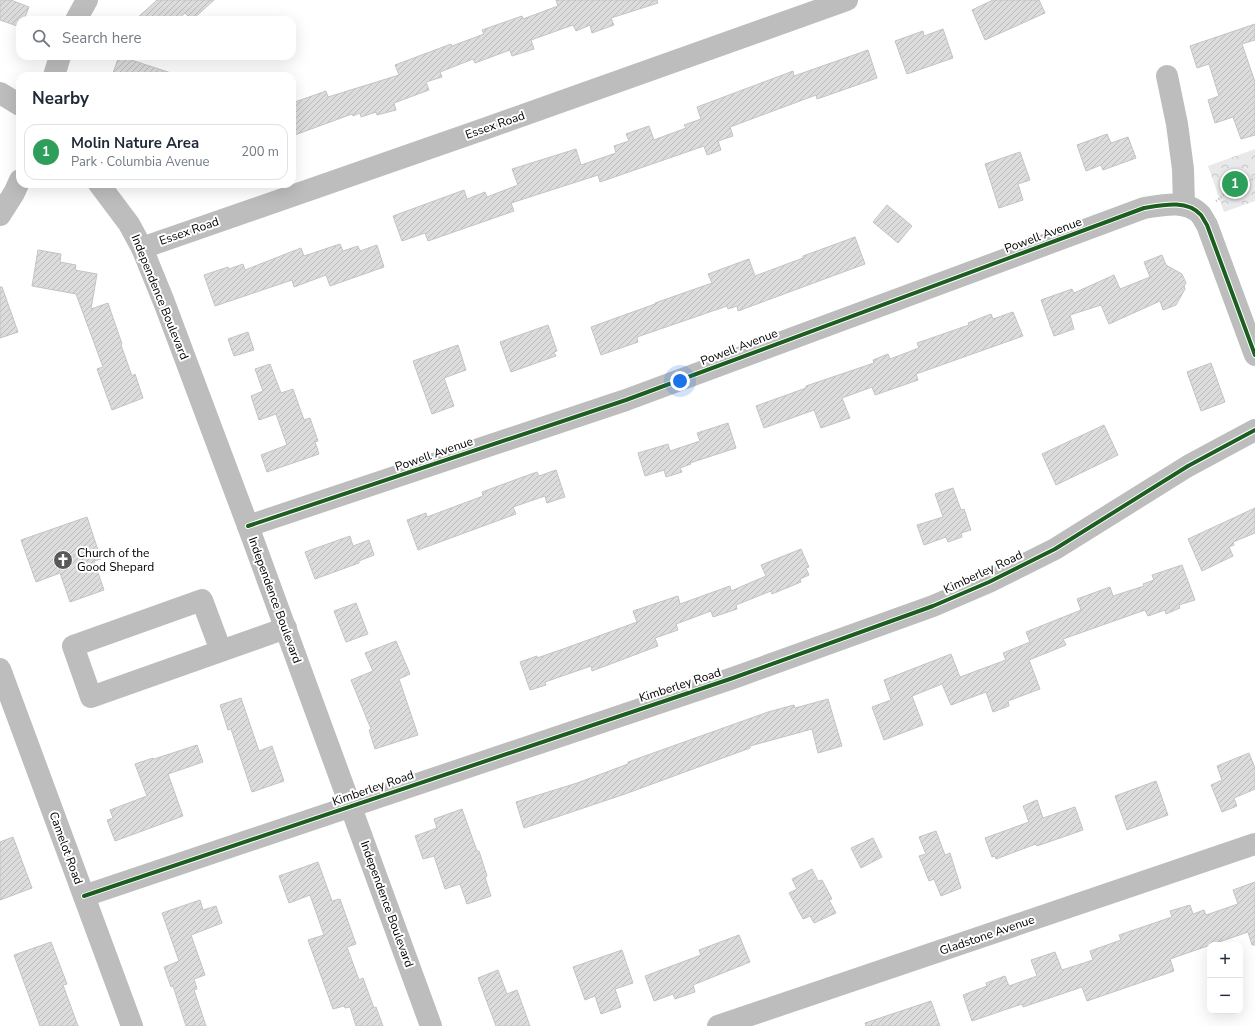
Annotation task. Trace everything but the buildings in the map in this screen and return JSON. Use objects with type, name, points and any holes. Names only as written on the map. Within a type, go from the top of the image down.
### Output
[{"type":"street","points":[[78,16],[87,0]]},
{"type":"street","name":"Essex Road","points":[[142,248],[476,132],[847,0]]},
{"type":"street","points":[[55,72],[59,60]]},
{"type":"street","points":[[1167,76],[1177,124],[1183,169],[1192,209],[1207,225],[1255,355]]},
{"type":"street","points":[[0,93],[16,103]]},
{"type":"street","points":[[0,215],[16,188]]},
{"type":"street","name":"Independence Boulevard","points":[[102,188],[129,224],[142,248],[164,302],[286,628],[350,806],[432,1026]]},
{"type":"street","name":"Powell Avenue","points":[[248,526],[626,400],[1144,208],[1162,205],[1192,209]]},
{"type":"street","name":"Kimberley Road","points":[[84,896],[733,678],[933,606],[989,582],[1055,549],[1188,466],[1255,430]]},
{"type":"street","points":[[221,651],[202,600],[73,646],[91,697],[221,651],[286,628]]},
{"type":"street","name":"Camelot Road","points":[[0,669],[132,1026]]},
{"type":"street","name":"Gladstone Avenue","points":[[718,1026],[1255,844]]},
{"type":"path","points":[[1192,209],[1255,178]]},
{"type":"green space","points":[[1255,149],[1255,201],[1224,212],[1208,166]]},
{"type":"cycle path","points":[[248,526],[626,400],[1144,208],[1174,204],[1189,207],[1201,215],[1207,225],[1255,355]]},
{"type":"cycle path","points":[[84,896],[733,678],[933,606],[989,582],[1055,549],[1188,466],[1255,430]]},
{"type":"place","name":"Molin Nature Area","points":[[1235,184]]},
{"type":"place","name":"Church of the Good Shepard","points":[[63,560]]}]
